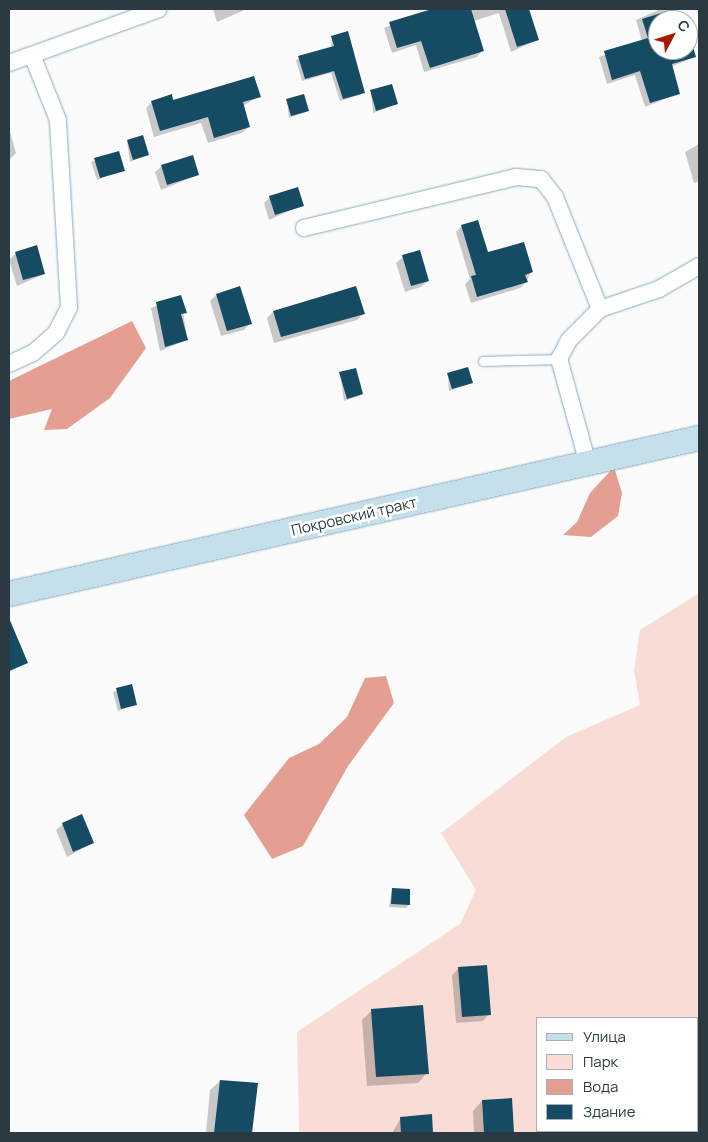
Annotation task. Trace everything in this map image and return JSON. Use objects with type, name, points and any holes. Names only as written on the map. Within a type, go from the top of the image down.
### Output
[{"type":"main road","name":"Покровский тракт","points":[[9,594],[699,438]]},
{"type":"street","points":[[9,62],[159,9]]},
{"type":"street","points":[[9,364],[33,353],[56,333],[69,307],[58,120],[32,55]]},
{"type":"street","points":[[304,228],[516,177],[541,179],[555,197],[600,309]]},
{"type":"street","points":[[588,464],[559,359],[568,340],[600,309],[659,289],[699,266]]},
{"type":"lane","points":[[483,361],[559,359]]},
{"type":"green space","points":[[699,593],[699,1133],[299,1133],[297,1032],[460,924],[476,890],[441,833],[566,737],[640,705],[634,670],[640,630]]},
{"type":"water","points":[[132,321],[146,348],[110,398],[67,429],[44,430],[52,409],[9,419],[9,381]]},
{"type":"water","points":[[614,467],[622,493],[618,516],[591,537],[563,535],[577,522],[590,493]]},
{"type":"water","points":[[386,676],[394,703],[348,766],[303,846],[272,859],[244,815],[289,758],[319,744],[347,717],[365,678]]},
{"type":"building","points":[[432,9],[471,9],[484,51],[430,68],[421,41],[397,48],[389,22]]},
{"type":"building","points":[[505,9],[529,9],[539,40],[517,47]]},
{"type":"building","points":[[648,17],[648,38],[642,19]]},
{"type":"building","points":[[348,31],[365,93],[343,99],[334,71],[305,79],[298,56],[334,46],[331,36]]},
{"type":"building","points":[[648,38],[648,60],[686,60],[672,64],[680,94],[650,103],[640,71],[612,80],[604,51]]},
{"type":"building","points":[[254,76],[261,97],[243,102],[250,127],[214,138],[208,117],[160,131],[151,101],[172,94],[173,100]]},
{"type":"building","points":[[392,84],[398,104],[376,111],[370,90]]},
{"type":"building","points":[[304,94],[309,111],[291,116],[286,99]]},
{"type":"building","points":[[143,135],[149,155],[133,160],[127,140]]},
{"type":"building","points":[[119,151],[125,171],[100,178],[94,158]]},
{"type":"building","points":[[193,155],[199,175],[167,185],[161,165]]},
{"type":"building","points":[[298,187],[304,206],[275,215],[269,196]]},
{"type":"building","points":[[478,220],[488,252],[524,242],[533,272],[525,275],[528,282],[477,297],[471,276],[476,275],[461,225]]},
{"type":"building","points":[[37,245],[45,274],[23,280],[15,252]]},
{"type":"building","points":[[420,250],[429,281],[411,286],[402,255]]},
{"type":"building","points":[[240,286],[252,324],[227,331],[216,294]]},
{"type":"building","points":[[356,286],[365,314],[281,337],[273,311]]},
{"type":"building","points":[[181,295],[187,313],[181,314],[188,340],[165,347],[156,302]]},
{"type":"building","points":[[468,367],[473,383],[452,389],[447,373]]},
{"type":"building","points":[[356,368],[363,394],[347,399],[339,372]]},
{"type":"building","points":[[9,618],[28,663],[9,671]]},
{"type":"building","points":[[132,684],[137,705],[121,709],[116,688]]},
{"type":"building","points":[[82,814],[94,843],[73,852],[62,823]]},
{"type":"building","points":[[392,888],[410,889],[410,905],[391,904]]},
{"type":"building","points":[[487,965],[491,1015],[462,1017],[458,967]]},
{"type":"building","points":[[423,1005],[429,1074],[376,1077],[371,1009]]},
{"type":"building","points":[[220,1080],[258,1083],[252,1133],[214,1133]]},
{"type":"building","points":[[512,1098],[514,1133],[484,1133],[482,1100]]},
{"type":"building","points":[[432,1114],[433,1133],[401,1133],[400,1117]]}]
